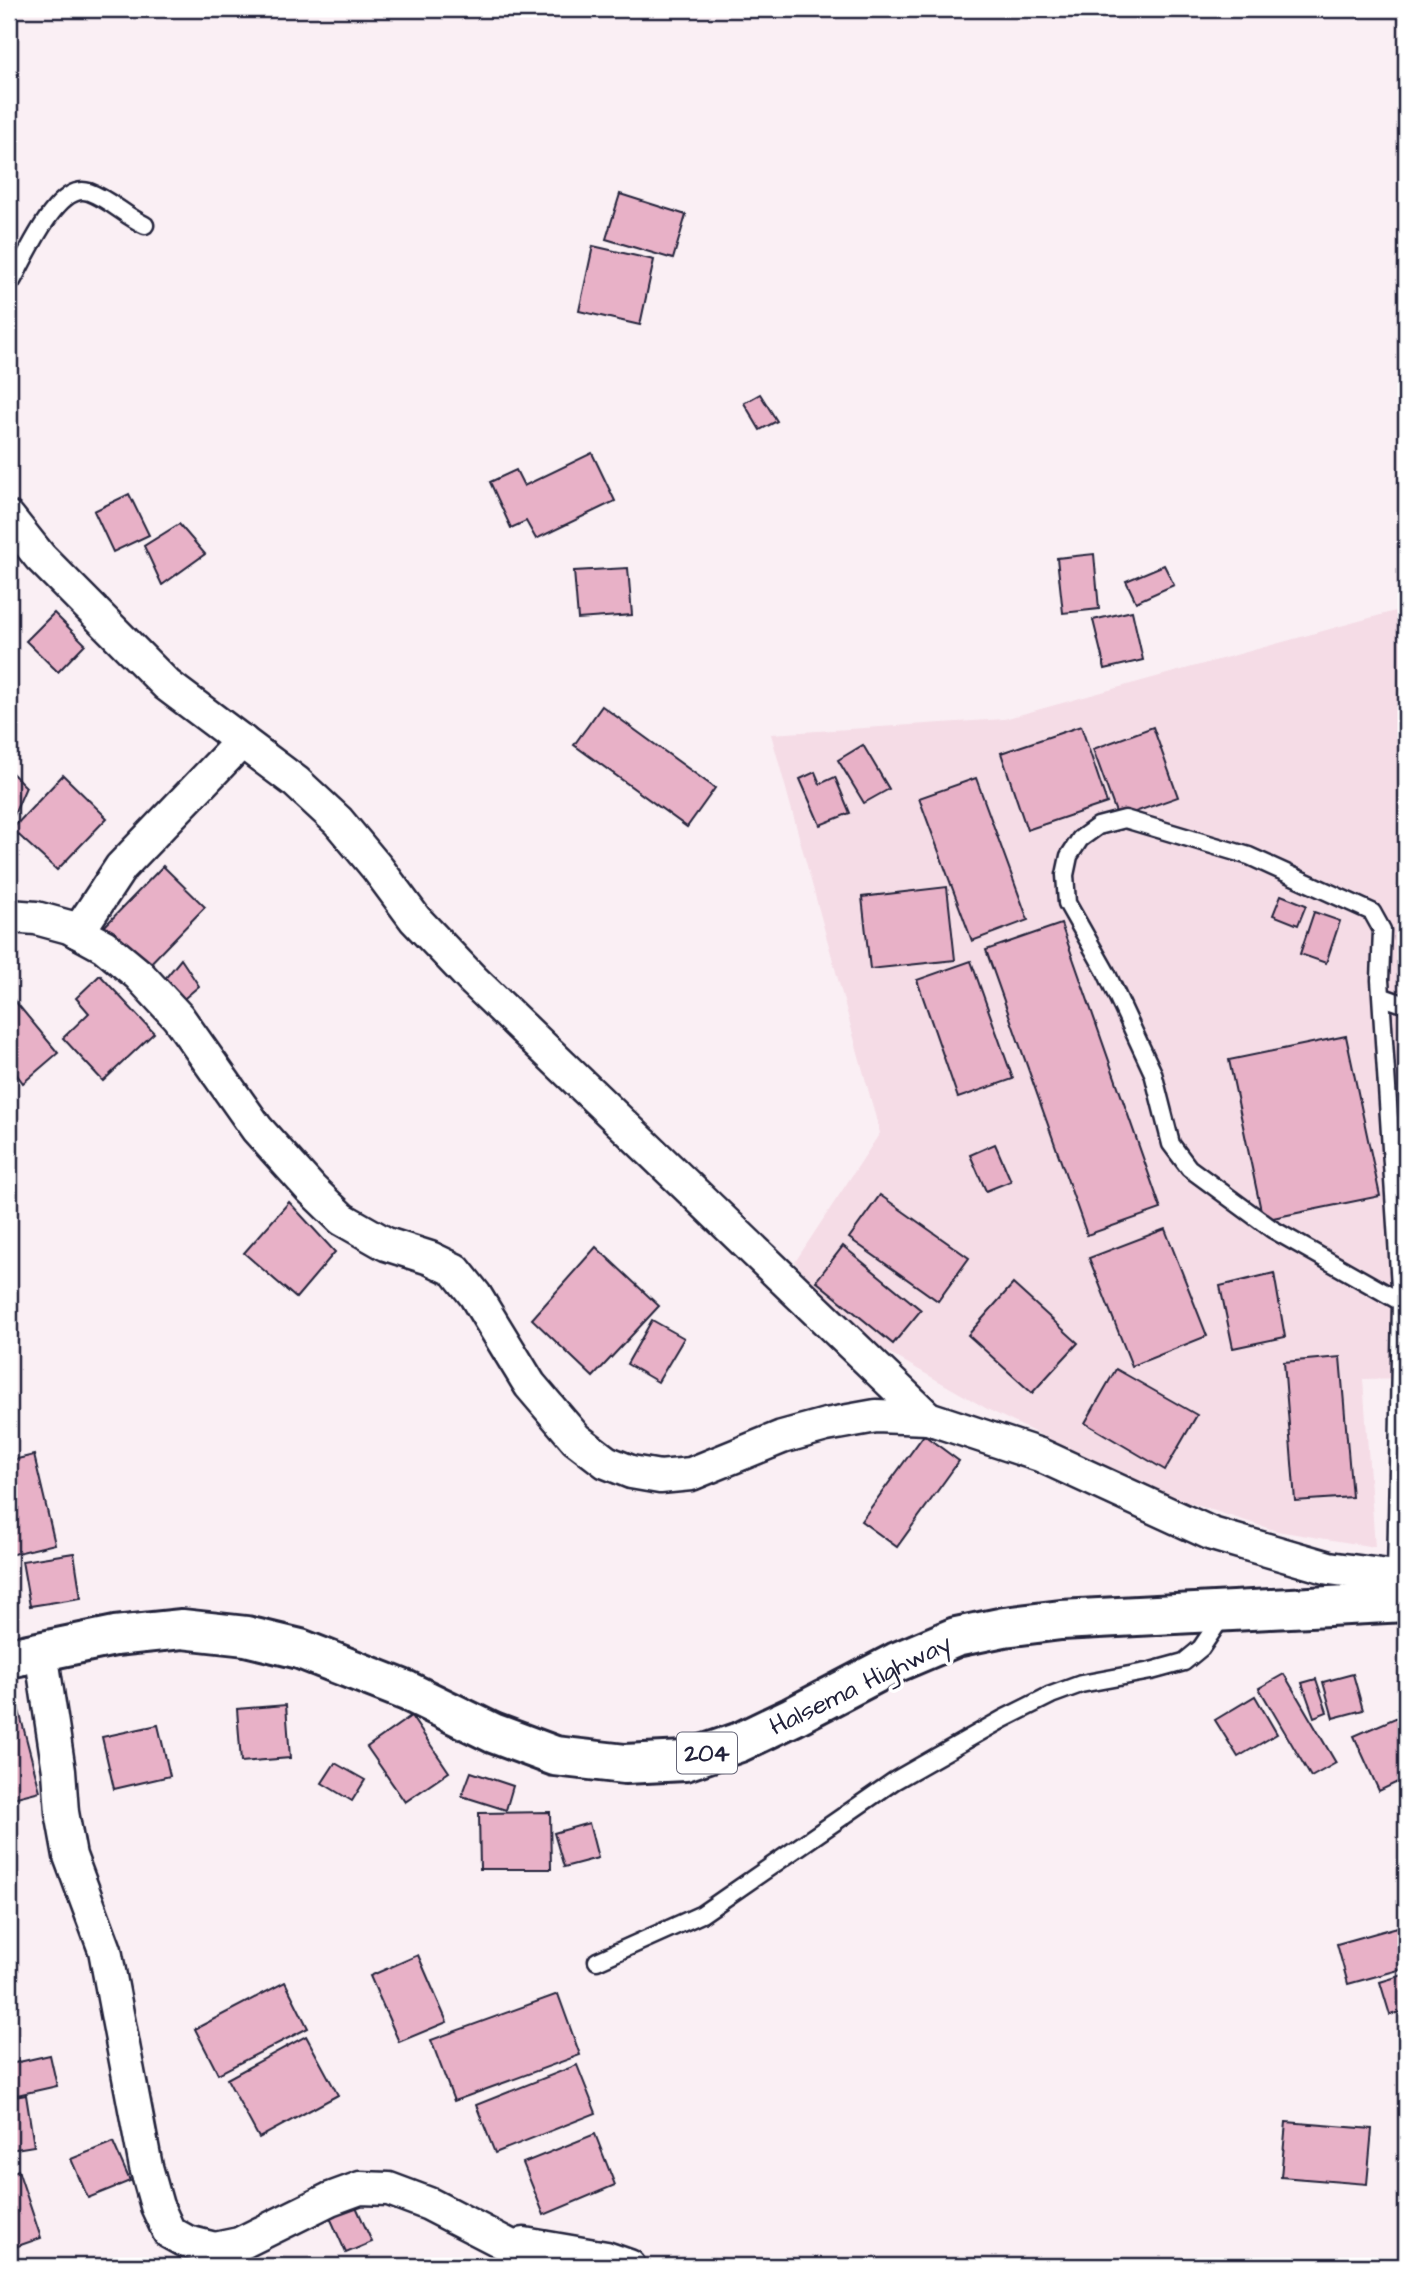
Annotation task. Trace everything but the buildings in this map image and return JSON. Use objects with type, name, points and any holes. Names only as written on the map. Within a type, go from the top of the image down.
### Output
[{"type":"highway","name":"Halsema Highway","points":[[25,1655],[115,1636],[182,1629],[246,1636],[300,1649],[324,1658],[407,1691],[493,1732],[555,1756],[625,1764],[685,1761],[740,1741],[793,1717],[897,1662],[956,1637],[1004,1627],[1061,1620],[1225,1612],[1401,1594]]},
{"type":"street","points":[[9,519],[40,557],[167,685],[296,782],[338,821],[415,919],[473,980],[928,1418]]},
{"type":"street","points":[[78,932],[121,867],[242,741]]},
{"type":"street","points":[[9,916],[36,918],[69,927],[104,946],[139,975],[170,1009],[257,1129],[311,1189],[342,1219],[386,1244],[430,1258],[455,1270],[475,1295],[530,1385],[576,1439],[606,1462],[631,1472],[660,1477],[691,1474],[782,1437],[826,1425],[876,1416],[928,1418],[1040,1455],[1212,1534],[1329,1568],[1401,1594]]},
{"type":"street","points":[[25,1655],[59,1771],[62,1812],[70,1856],[105,1950],[146,2167],[156,2206],[169,2232],[187,2242],[215,2249],[239,2244],[330,2199],[360,2188],[389,2189],[429,2204],[549,2266]]},
{"type":"street","points":[[499,2240],[606,2258],[629,2266]]},
{"type":"lane","points":[[9,283],[45,221],[60,202],[72,195],[85,191],[109,200],[131,219],[145,225]]},
{"type":"lane","points":[[1401,1301],[1272,1229],[1189,1168],[1171,1144],[1153,1073],[1106,972],[1067,903],[1065,875],[1069,856],[1080,839],[1098,826],[1125,819],[1248,856],[1372,912],[1382,930],[1380,980],[1401,1301],[1401,1594]]},
{"type":"lane","points":[[1382,997],[1406,1005]]},
{"type":"lane","points":[[597,1961],[702,1914],[894,1781],[1003,1719],[1051,1695],[1081,1684],[1152,1671],[1184,1662],[1200,1648],[1225,1612]]},
{"type":"shaded area","points":[[1406,608],[1406,1378],[1363,1379],[1375,1547],[1277,1531],[1162,1494],[989,1410],[851,1331],[795,1262],[880,1133],[771,734],[1004,719]]}]
